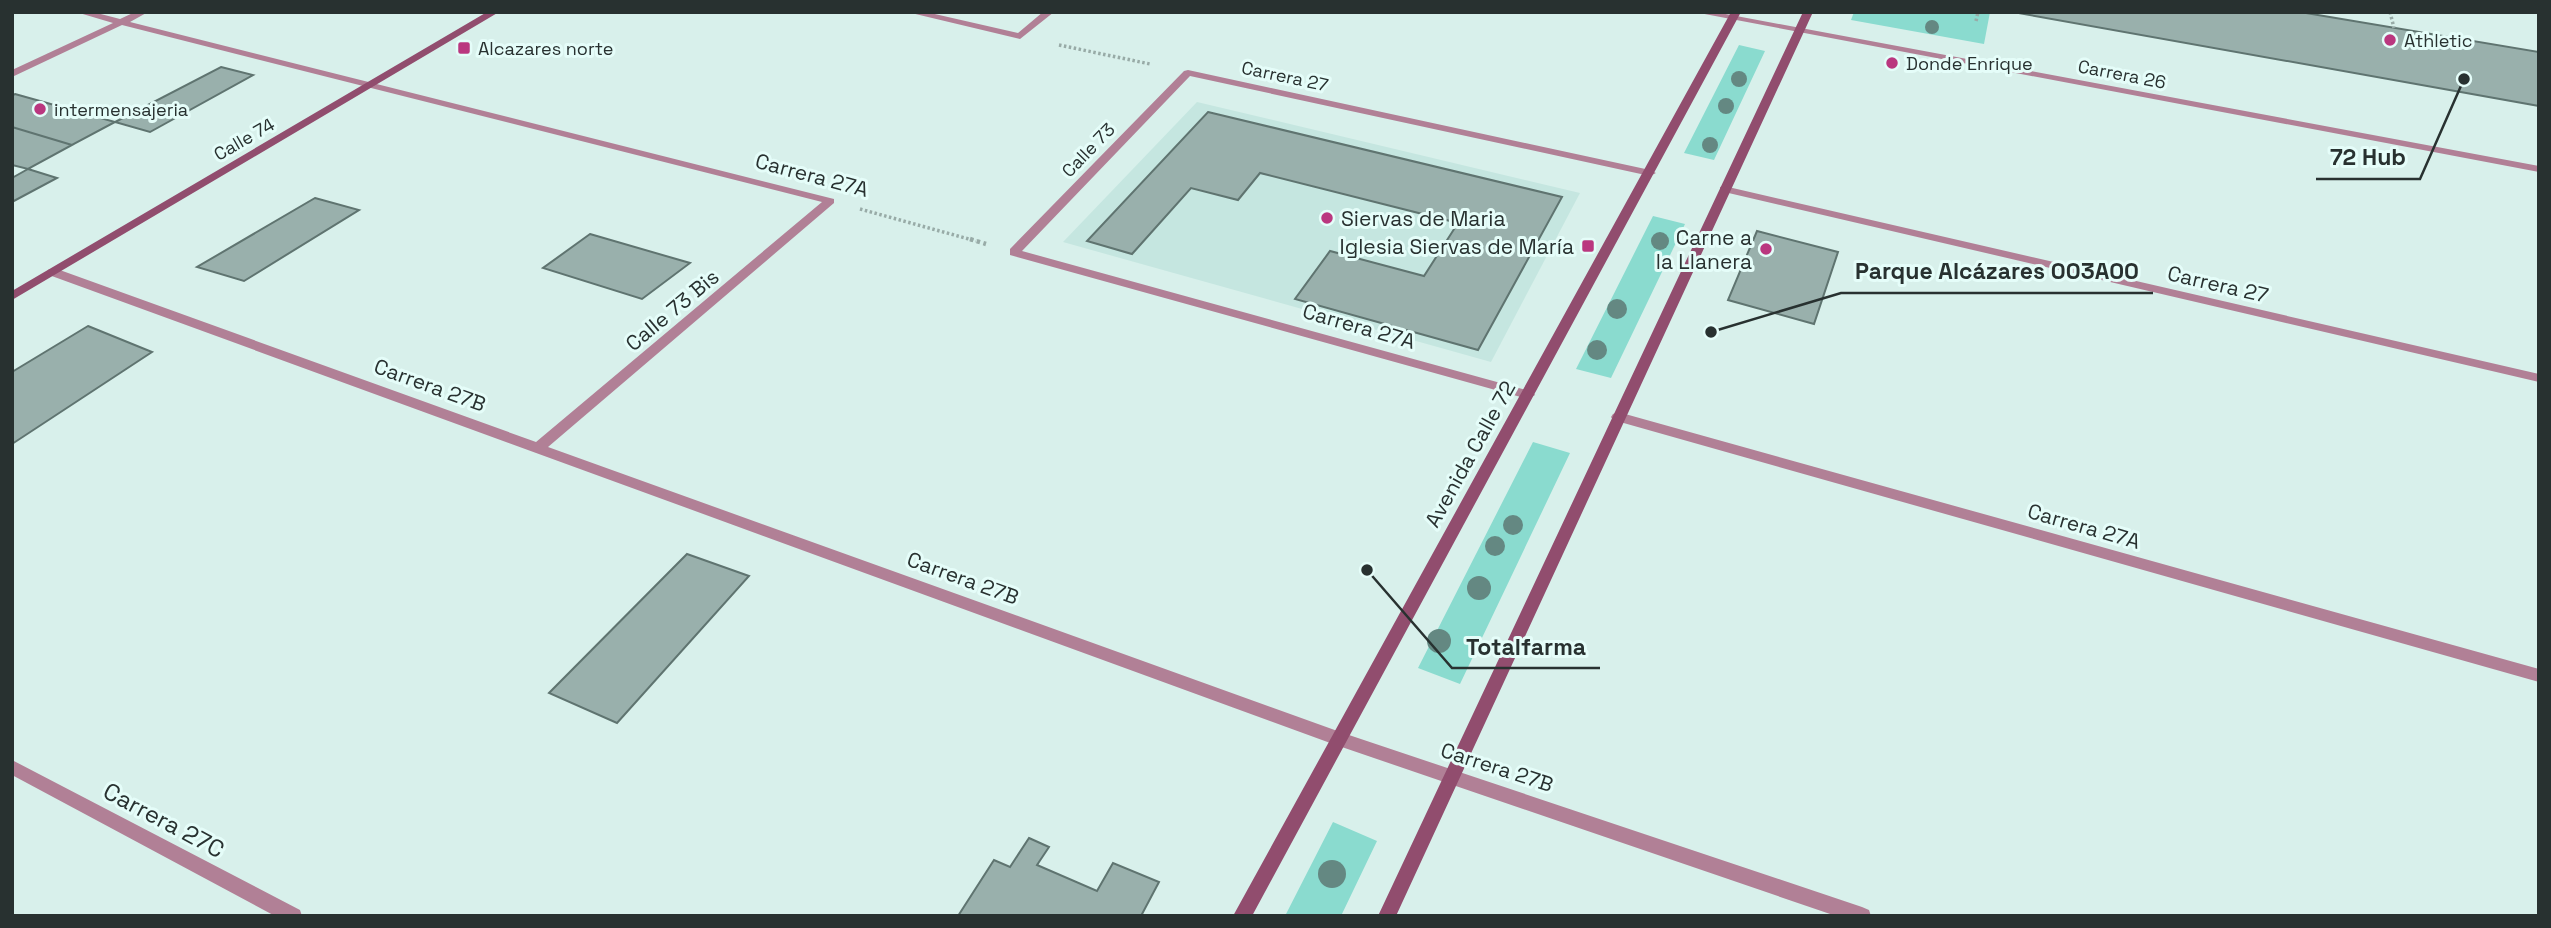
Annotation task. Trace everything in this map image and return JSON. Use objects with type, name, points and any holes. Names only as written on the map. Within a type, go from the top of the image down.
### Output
[{"type":"main road","name":"Calle 74","points":[[12,296],[494,12]]},
{"type":"main road","points":[[1387,916],[1808,12]]},
{"type":"main road","name":"Avenida Calle 72","points":[[1242,916],[1735,15]]},
{"type":"street","name":"Carrera 27A","points":[[81,12],[830,201]]},
{"type":"street","points":[[12,74],[143,12]]},
{"type":"street","points":[[912,12],[1020,36],[1049,12]]},
{"type":"street","name":"Carrera 26","points":[[1699,12],[1735,15],[1799,32],[2539,169]]},
{"type":"street","name":"Carrera 27","points":[[1188,73],[1650,173]]},
{"type":"street","name":"Calle 73","points":[[1014,252],[1188,73]]},
{"type":"street","name":"Carrera 27","points":[[1724,189],[2539,378]]},
{"type":"street","name":"Calle 73 Bis","points":[[538,448],[830,201]]},
{"type":"street","name":"Carrera 27A","points":[[1014,252],[1528,395]]},
{"type":"street","name":"Carrera 27B","points":[[53,272],[1339,739],[1862,916]]},
{"type":"street","name":"Carrera 27A","points":[[1618,417],[2539,676]]},
{"type":"street","name":"Carrera 27C","points":[[12,767],[293,916]]},
{"type":"path","points":[[1976,21],[1978,12]]},
{"type":"path","points":[[2390,12],[2394,28]]},
{"type":"path","points":[[1020,36],[1188,73]]},
{"type":"path","name":"Carrera 27A","points":[[830,201],[1014,252]]},
{"type":"shaded area","points":[[1854,12],[1990,12],[1984,44],[1851,20]]},
{"type":"shaded area","points":[[1739,45],[1765,51],[1714,160],[1684,153]]},
{"type":"shaded area","name":"Siervas de Maria","points":[[1197,102],[1580,193],[1491,362],[1063,242]]},
{"type":"shaded area","points":[[1653,216],[1685,224],[1611,378],[1576,369]]},
{"type":"shaded area","points":[[1533,442],[1570,453],[1460,684],[1418,668]]},
{"type":"shaded area","points":[[1333,822],[1377,841],[1341,916],[1285,916]]},
{"type":"building","points":[[2013,12],[2300,12],[2539,52],[2539,106]]},
{"type":"building","points":[[221,67],[253,75],[150,132],[115,122]]},
{"type":"building","name":"intermensajeria","points":[[15,94],[115,122],[72,145],[12,127],[12,96]]},
{"type":"building","points":[[1208,112],[1562,197],[1478,350],[1295,299],[1330,251],[1424,276],[1458,223],[1260,173],[1238,200],[1191,188],[1132,254],[1087,241]]},
{"type":"building","points":[[12,127],[72,145],[28,169],[12,165]]},
{"type":"building","points":[[28,169],[57,178],[12,202],[12,178]]},
{"type":"building","points":[[315,198],[359,210],[244,281],[197,267]]},
{"type":"building","points":[[1757,231],[1838,252],[1814,324],[1728,300]]},
{"type":"building","points":[[590,234],[690,263],[642,299],[543,268]]},
{"type":"building","points":[[88,326],[152,352],[12,444],[12,372]]},
{"type":"building","points":[[687,554],[749,576],[617,723],[549,693]]},
{"type":"building","points":[[1029,838],[1049,847],[1037,865],[1097,891],[1113,863],[1159,882],[1141,916],[958,916],[994,860],[1010,867]]},
{"type":"place","name":"Athletic","points":[[2390,40]]},
{"type":"place","name":"Alcazares norte","points":[[464,48]]},
{"type":"place","name":"Donde Enrique","points":[[1892,63]]},
{"type":"place","name":"72 Hub","points":[[2464,79]]},
{"type":"place","name":"intermensajeria","points":[[40,109]]},
{"type":"place","name":"Siervas de Maria","points":[[1327,218]]},
{"type":"place","name":"Iglesia Siervas de María","points":[[1588,246]]},
{"type":"place","name":"Carne a la Llanera","points":[[1766,249]]},
{"type":"place","name":"Parque Alcázares 003A00","points":[[1711,332]]},
{"type":"place","name":"Totalfarma","points":[[1367,570]]}]
